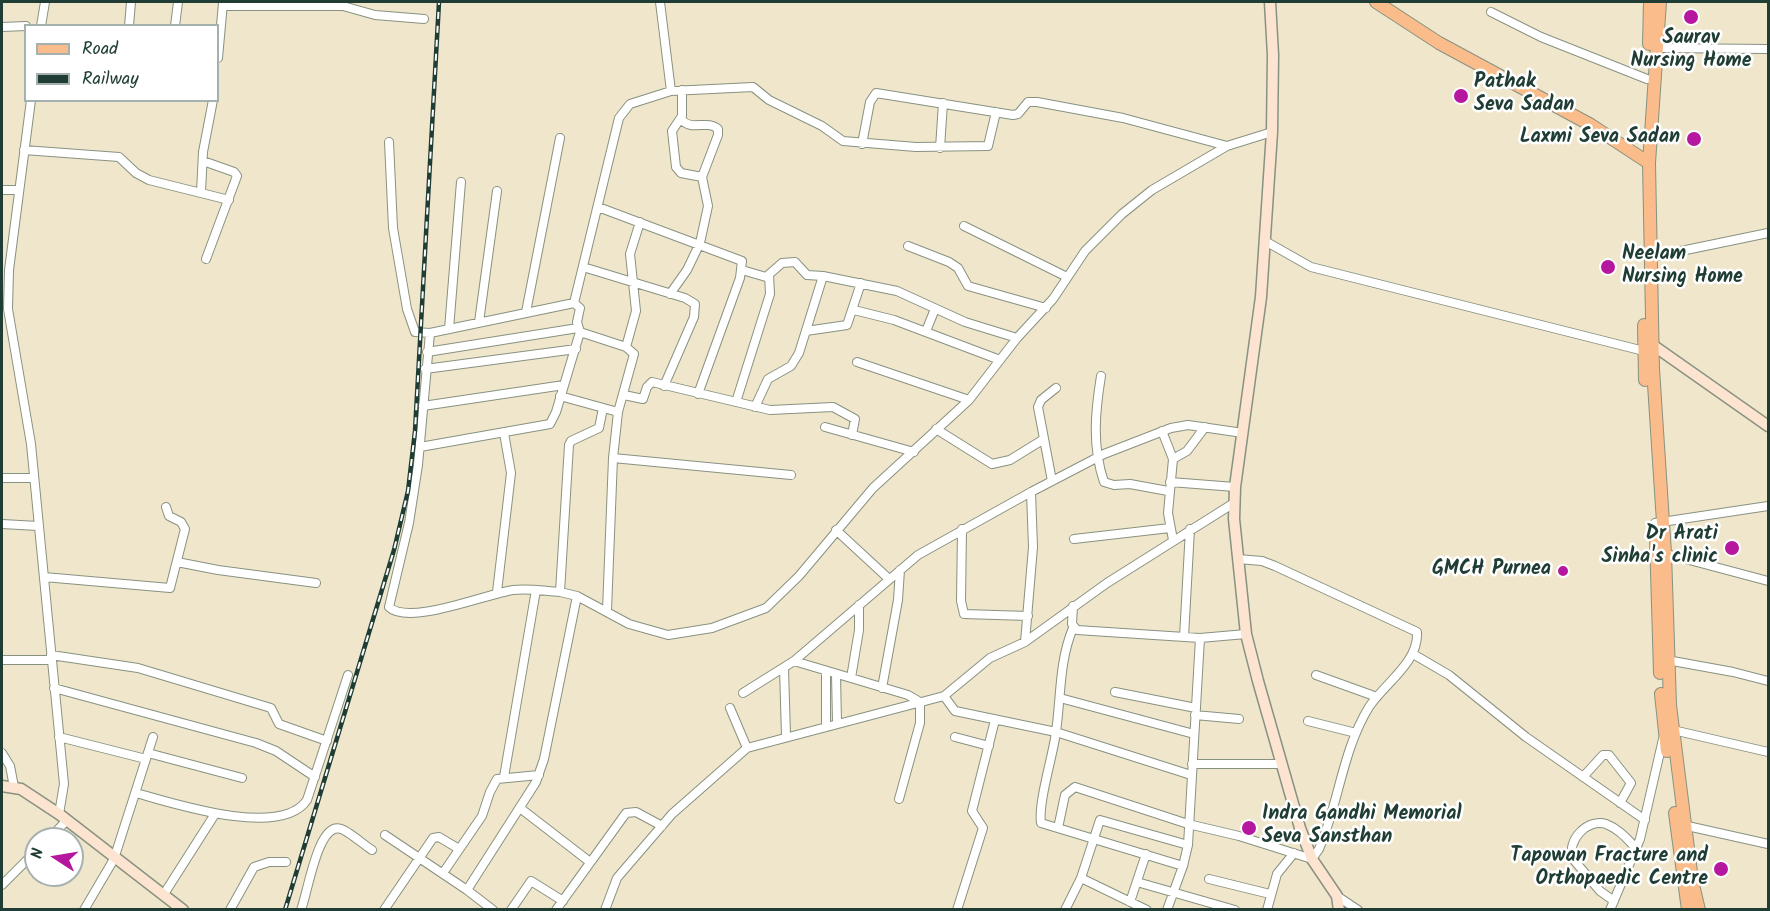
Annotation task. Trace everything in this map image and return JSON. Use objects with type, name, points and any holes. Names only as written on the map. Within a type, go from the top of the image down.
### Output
[{"type":"main road","points":[[1376,2],[1439,43],[1591,125],[1645,161]]},
{"type":"main road","points":[[1647,345],[1652,257],[1645,161],[1657,48],[1655,8]]},
{"type":"main road","points":[[1655,8],[1647,79],[1645,161],[1647,345],[1670,705],[1668,730]]},
{"type":"main road","points":[[1661,552],[1656,605],[1688,909]]},
{"type":"main road","points":[[1680,824],[1699,909]]},
{"type":"street","points":[[41,24],[45,2]]},
{"type":"street","points":[[129,24],[131,2]]},
{"type":"street","points":[[175,24],[178,2]]},
{"type":"street","points":[[660,2],[671,91]]},
{"type":"street","points":[[1270,2],[1273,27],[1272,132],[1257,340],[1235,487],[1238,559],[1246,634],[1282,764],[1312,859],[1337,896],[1358,909]]},
{"type":"street","points":[[219,47],[223,4],[343,6],[375,15],[424,19]]},
{"type":"street","points":[[1491,12],[1541,37],[1647,79]]},
{"type":"street","points":[[2,27],[24,26]]},
{"type":"street","points":[[1657,48],[1768,49]]},
{"type":"street","points":[[574,303],[619,118],[624,109],[641,99],[671,91],[753,87],[769,99],[822,126],[838,139],[862,144],[940,148],[988,146],[996,112]]},
{"type":"street","points":[[682,90],[681,119],[672,131],[676,167],[681,173],[702,177]]},
{"type":"street","points":[[862,144],[870,102],[876,93],[1018,114],[1028,102],[1037,102],[1124,118],[1227,146]]},
{"type":"street","points":[[31,102],[9,270],[8,309],[34,478],[64,784],[63,817],[57,827]]},
{"type":"street","points":[[201,192],[203,161],[213,102]]},
{"type":"street","points":[[940,148],[943,103]]},
{"type":"street","points":[[670,294],[687,270],[700,243],[708,206],[702,177],[718,129],[714,125],[689,126],[681,119]]},
{"type":"street","points":[[429,333],[420,447],[409,523],[389,607],[397,611],[423,612],[497,592],[536,590],[577,596],[607,610],[629,624],[668,634],[712,628],[766,608],[780,597],[873,488],[969,400],[1017,338],[1046,308],[1085,251],[1143,196],[1227,146],[1272,132]]},
{"type":"street","points":[[526,312],[560,138]]},
{"type":"street","points":[[389,142],[393,228],[407,309],[415,332],[429,333],[574,303]]},
{"type":"street","points":[[24,150],[119,157],[136,173],[149,180],[229,200]]},
{"type":"street","points":[[203,161],[237,174],[206,259]]},
{"type":"street","points":[[449,329],[461,182]]},
{"type":"street","points":[[2,190],[19,190]]},
{"type":"street","points":[[478,322],[496,191]]},
{"type":"street","points":[[598,207],[700,243],[742,261],[742,270],[698,394]]},
{"type":"street","points":[[626,347],[636,311],[635,283],[630,254],[639,222]]},
{"type":"street","points":[[964,226],[1067,277]]},
{"type":"street","points":[[1652,257],[1768,233]]},
{"type":"street","points":[[1265,241],[1311,267],[1647,345],[1768,426]]},
{"type":"street","points":[[908,246],[949,262],[958,268],[968,286],[1046,308]]},
{"type":"street","points":[[742,270],[762,277],[769,275],[782,263],[789,261],[801,265],[807,275],[823,276],[897,291],[965,322],[1017,338]]},
{"type":"street","points":[[583,267],[695,304],[696,310],[664,386]]},
{"type":"street","points":[[736,402],[770,294],[769,275]]},
{"type":"street","points":[[755,407],[768,379],[791,366],[795,360],[823,276]]},
{"type":"street","points":[[806,330],[847,325],[854,310],[861,283]]},
{"type":"street","points":[[420,447],[550,424],[576,350],[580,308],[574,303]]},
{"type":"street","points":[[926,331],[935,309]]},
{"type":"street","points":[[854,310],[926,331],[1000,360]]},
{"type":"street","points":[[427,352],[579,330],[626,347],[634,354],[618,412],[613,458],[607,610]]},
{"type":"street","points":[[425,369],[576,350]]},
{"type":"street","points":[[857,362],[969,400]]},
{"type":"street","points":[[1101,376],[1095,427],[1096,459],[1104,482],[1108,485],[1130,484],[1168,491]]},
{"type":"street","points":[[624,395],[643,399],[649,384],[777,411],[833,407],[855,419],[852,435]]},
{"type":"street","points":[[423,406],[564,385]]},
{"type":"street","points":[[1052,481],[1038,404],[1056,388]]},
{"type":"street","points":[[560,396],[618,412]]},
{"type":"street","points":[[560,592],[569,445],[571,441],[599,428],[603,408]]},
{"type":"street","points":[[743,693],[794,661],[918,555],[1052,481],[1096,459],[1162,431],[1188,425],[1243,433]]},
{"type":"street","points":[[825,427],[914,452]]},
{"type":"street","points":[[1173,459],[1187,451],[1205,427]]},
{"type":"street","points":[[936,429],[992,464],[1010,460],[1044,439]]},
{"type":"street","points":[[1162,431],[1173,459],[1168,491],[1173,540]]},
{"type":"street","points":[[497,592],[511,473],[504,433]]},
{"type":"street","points":[[613,458],[791,475]]},
{"type":"street","points":[[2,478],[34,478]]},
{"type":"street","points":[[1170,482],[1235,487]]},
{"type":"street","points":[[1025,642],[1034,547],[1031,492]]},
{"type":"street","points":[[605,909],[617,878],[662,826],[747,748],[944,696],[990,658],[1025,642],[1073,606],[1190,529],[1234,503]]},
{"type":"street","points":[[1659,522],[1768,506]]},
{"type":"street","points":[[44,577],[166,590],[171,585],[184,525],[169,516],[166,507]]},
{"type":"street","points":[[2,524],[38,526]]},
{"type":"street","points":[[1074,539],[1170,528]]},
{"type":"street","points":[[962,529],[961,601],[964,614],[976,617],[1028,616]]},
{"type":"street","points":[[1184,637],[1190,529]]},
{"type":"street","points":[[836,530],[889,579]]},
{"type":"street","points":[[1661,552],[1768,581]]},
{"type":"street","points":[[1238,559],[1262,561],[1275,566],[1411,627],[1417,632],[1413,654],[1377,697],[1356,733],[1321,843],[1312,859]]},
{"type":"street","points":[[177,562],[316,583]]},
{"type":"street","points":[[882,688],[898,600],[900,570]]},
{"type":"street","points":[[504,777],[536,590]]},
{"type":"street","points":[[467,890],[539,775],[577,596]]},
{"type":"street","points":[[851,678],[859,630],[859,605]]},
{"type":"street","points":[[1073,606],[1073,628],[1067,642],[1056,732],[1040,819],[1043,824],[1183,866]]},
{"type":"street","points":[[1073,628],[1200,638],[1246,634]]},
{"type":"street","points":[[1167,909],[1188,845],[1200,638]]},
{"type":"street","points":[[1413,654],[1449,675],[1526,738],[1645,820]]},
{"type":"street","points":[[2,660],[51,658],[138,668],[249,699],[270,708],[279,724],[327,741]]},
{"type":"street","points":[[1667,660],[1768,681]]},
{"type":"street","points":[[794,661],[920,702]]},
{"type":"street","points":[[784,668],[786,736]]},
{"type":"street","points":[[826,670],[826,726]]},
{"type":"street","points":[[836,674],[837,723]]},
{"type":"street","points":[[136,793],[216,814],[251,818],[296,810],[307,800],[348,675]]},
{"type":"street","points":[[1316,675],[1377,697]]},
{"type":"street","points":[[54,688],[266,747],[315,777]]},
{"type":"street","points":[[1115,692],[1195,712],[1239,719]]},
{"type":"street","points":[[944,696],[955,711],[1056,732],[1191,775]]},
{"type":"street","points":[[1060,698],[1194,734]]},
{"type":"street","points":[[900,799],[920,723],[920,702]]},
{"type":"street","points":[[730,708],[747,748]]},
{"type":"street","points":[[957,909],[983,828],[972,811],[995,720]]},
{"type":"street","points":[[1308,721],[1356,733]]},
{"type":"street","points":[[1636,848],[1615,828],[1598,822],[1587,826],[1574,839],[1571,854],[1612,905],[1636,848],[1645,820],[1668,730],[1768,752]]},
{"type":"street","points":[[59,737],[242,778]]},
{"type":"street","points":[[84,909],[114,859],[153,737]]},
{"type":"street","points":[[955,737],[989,746]]},
{"type":"street","points":[[2,753],[10,766],[14,787]]},
{"type":"street","points":[[1582,777],[1603,755],[1609,755],[1630,779],[1629,787],[1620,803]]},
{"type":"street","points":[[1192,764],[1282,764]]},
{"type":"street","points":[[443,873],[482,816],[493,784],[504,777],[539,775]]},
{"type":"street","points":[[2,786],[14,787],[63,817],[114,859],[183,909]]},
{"type":"street","points":[[1058,828],[1065,795],[1075,787],[1188,824],[1312,859]]},
{"type":"street","points":[[519,808],[590,862]]},
{"type":"street","points":[[556,909],[626,813],[636,812],[662,826]]},
{"type":"street","points":[[164,894],[216,814]]},
{"type":"street","points":[[1065,909],[1081,878],[1097,823],[1103,820],[1188,845]]},
{"type":"street","points":[[1680,824],[1768,844]]},
{"type":"street","points":[[301,909],[320,843],[329,830],[334,827],[344,830],[354,840],[372,850]]},
{"type":"street","points":[[385,835],[467,890],[489,909]]},
{"type":"street","points":[[384,909],[436,837],[459,849]]},
{"type":"street","points":[[1267,909],[1276,874],[1294,853]]},
{"type":"street","points":[[1130,902],[1146,854]]},
{"type":"street","points":[[230,909],[255,867],[269,862],[286,862]]},
{"type":"street","points":[[2,885],[24,863]]},
{"type":"street","points":[[1081,878],[1147,909]]},
{"type":"street","points":[[1209,879],[1270,894]]},
{"type":"street","points":[[511,909],[531,881],[563,901]]},
{"type":"street","points":[[1137,882],[1235,909]]},
{"type":"street","points":[[1337,896],[1339,909]]},
{"type":"railway","points":[[285,910],[394,550],[408,491],[415,431],[439,2]]},
{"type":"place","name":"Saurav Nursing Home","points":[[1691,17]]},
{"type":"place","name":"Pathak Seva Sadan","points":[[1461,96]]},
{"type":"place","name":"Laxmi Seva Sadan","points":[[1694,139]]},
{"type":"place","name":"Neelam Nursing Home","points":[[1608,267]]},
{"type":"place","name":"Dr Arati Sinha's clinic","points":[[1732,548]]},
{"type":"place","name":"GMCH Purnea","points":[[1563,571]]},
{"type":"place","name":"Indra Gandhi Memorial Seva Sansthan","points":[[1249,828]]},
{"type":"place","name":"Tapowan Fracture and Orthopaedic Centre","points":[[1721,869]]}]
